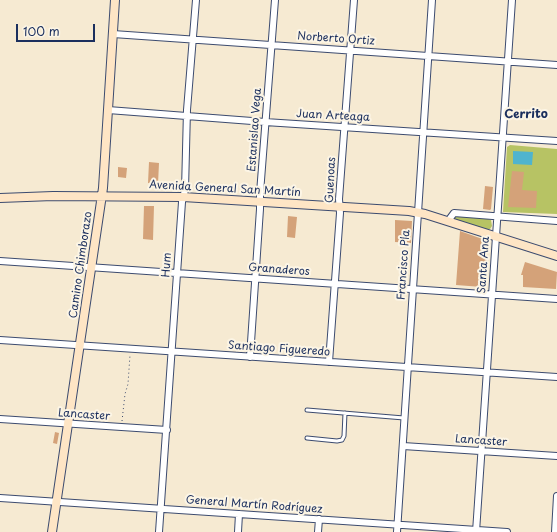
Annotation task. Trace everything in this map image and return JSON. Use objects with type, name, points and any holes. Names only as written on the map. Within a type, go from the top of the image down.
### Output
[{"type":"main road","name":"Camino Chimborazo","points":[[52,532],[102,195],[115,0]]},
{"type":"main road","name":"Avenida General San Martín","points":[[0,198],[102,195],[183,196],[260,200],[418,212],[557,256]]},
{"type":"street","name":"Hum","points":[[160,532],[177,273],[183,196],[185,190],[188,116],[196,0]]},
{"type":"street","name":"Estanislao Vega","points":[[250,357],[275,0]]},
{"type":"street","name":"Guenoas","points":[[329,362],[354,0]]},
{"type":"street","name":"Francisco Pla","points":[[397,532],[432,0]]},
{"type":"street","name":"Santa Ana","points":[[476,531],[512,0]]},
{"type":"street","name":"Norberto Ortiz","points":[[113,34],[557,65]]},
{"type":"street","name":"Juan Arteaga","points":[[108,110],[557,141]]},
{"type":"street","points":[[448,221],[454,213],[557,220]]},
{"type":"street","name":"Granaderos","points":[[0,261],[557,299]]},
{"type":"street","name":"Santiago Figueredo","points":[[0,340],[557,377]]},
{"type":"street","name":"Lancaster","points":[[0,419],[167,430]]},
{"type":"street","name":"Lancaster","points":[[403,446],[557,456]]},
{"type":"street","points":[[555,532],[557,496]]},
{"type":"street","name":"General Martín Rodríguez","points":[[0,498],[507,532]]},
{"type":"street","points":[[238,532],[239,514]]},
{"type":"street","points":[[318,532],[319,519]]},
{"type":"lane","points":[[307,410],[404,418]]},
{"type":"lane","points":[[307,438],[337,441],[342,440],[344,436],[345,413]]},
{"type":"path","points":[[121,428],[125,394],[128,384],[130,349]]},
{"type":"green space","points":[[510,145],[557,149],[557,214],[503,212],[507,147]]},
{"type":"green space","points":[[455,216],[488,219],[491,220],[492,226],[490,229],[486,229],[456,220],[454,218]]},
{"type":"water","points":[[513,151],[533,152],[532,165],[513,164]]},
{"type":"building","points":[[149,162],[159,163],[158,184],[148,183]]},
{"type":"building","points":[[118,167],[127,168],[126,178],[118,177]]},
{"type":"building","points":[[512,171],[524,172],[522,190],[537,191],[536,208],[508,207]]},
{"type":"building","points":[[485,186],[493,187],[490,210],[483,209]]},
{"type":"building","points":[[144,206],[154,206],[153,240],[143,239]]},
{"type":"building","points":[[288,216],[297,217],[295,238],[287,237]]},
{"type":"building","points":[[395,220],[412,221],[411,243],[395,242]]},
{"type":"building","points":[[460,231],[488,241],[485,284],[482,287],[456,285]]},
{"type":"building","points":[[525,262],[557,272],[556,289],[523,287],[523,275],[521,275]]},
{"type":"building","points":[[55,432],[59,433],[57,444],[53,443]]},
{"type":"district","name":"Cerrito","points":[[526,115]]}]
